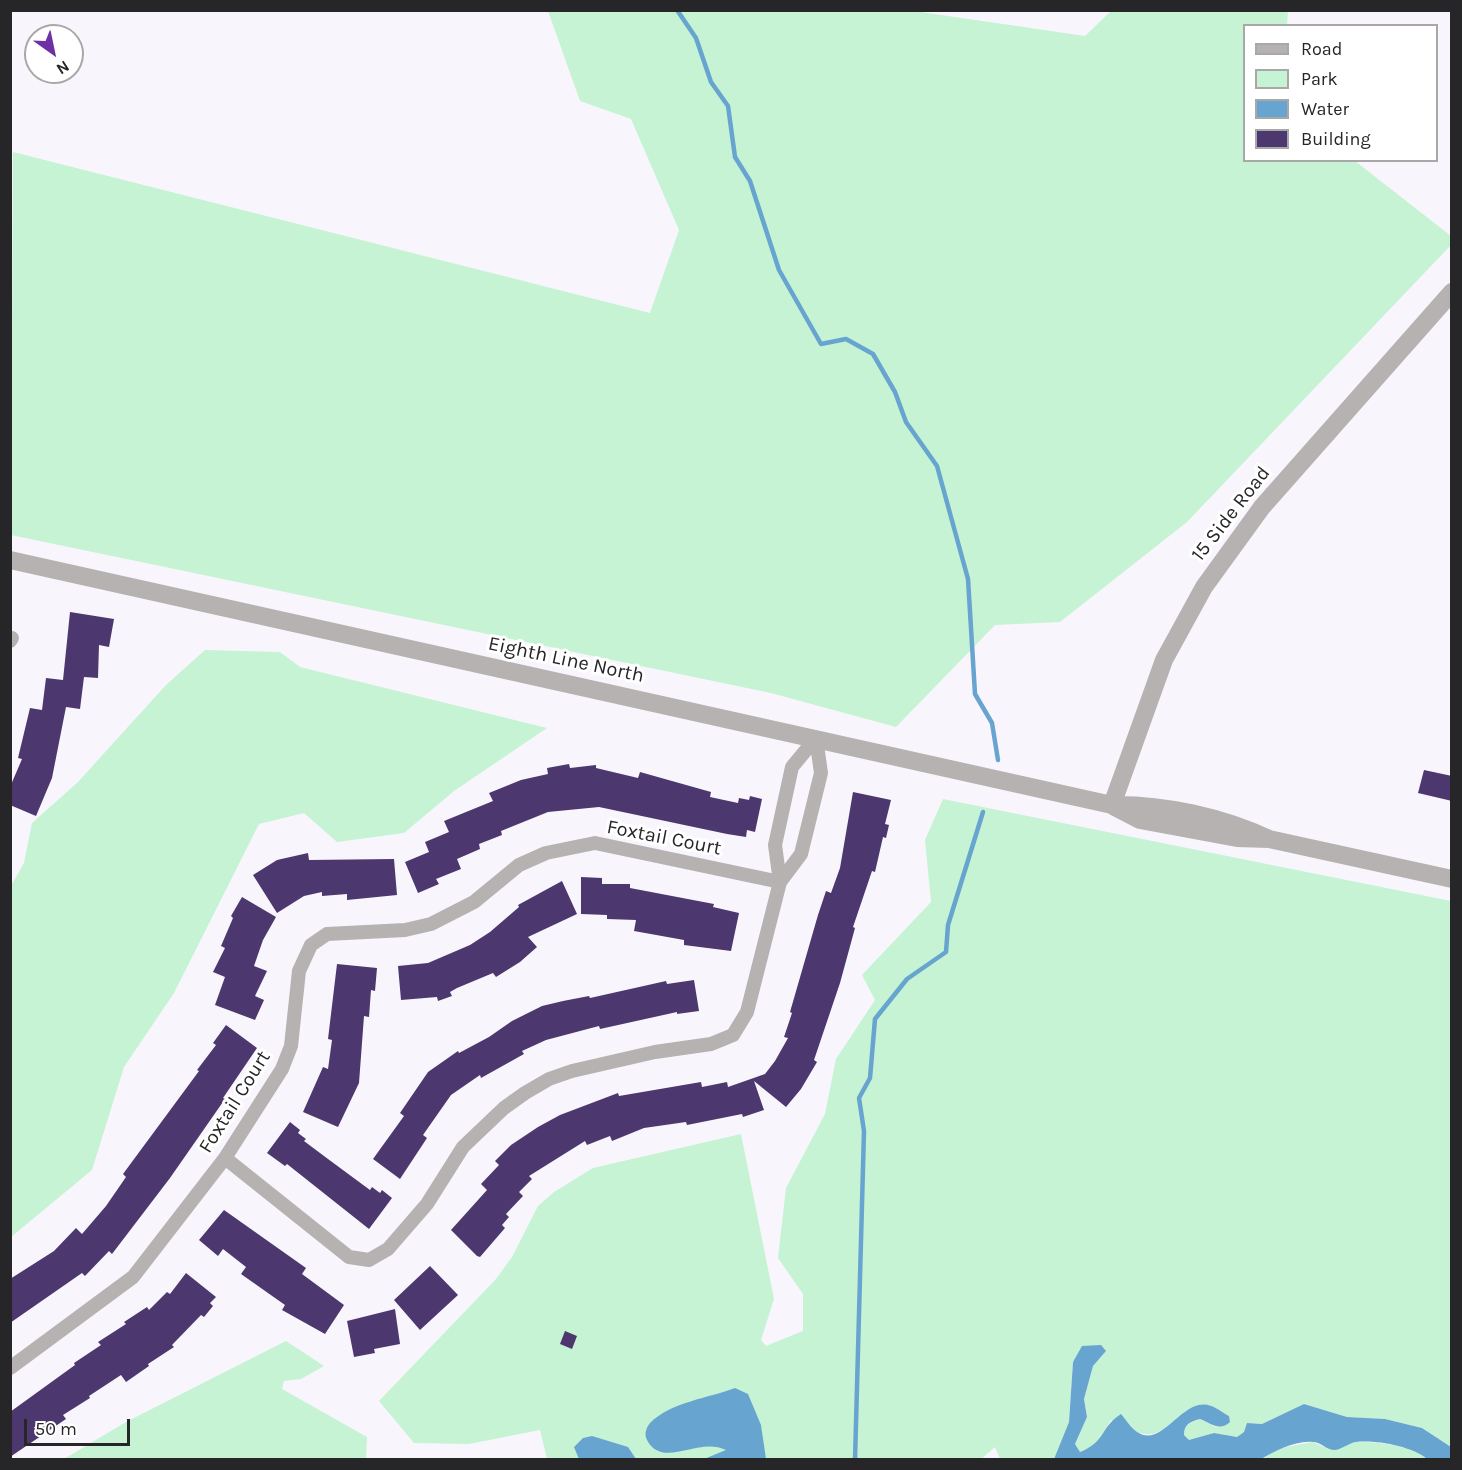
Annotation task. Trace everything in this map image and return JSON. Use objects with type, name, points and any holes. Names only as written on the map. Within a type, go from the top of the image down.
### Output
[{"type":"street","name":"15 Side Road","points":[[1112,805],[1164,660],[1203,587],[1262,507],[1452,292]]},
{"type":"street","name":"Eighth Line North","points":[[10,560],[1112,805],[1144,804],[1244,828],[1269,839],[1452,879]]},
{"type":"street","points":[[225,1158],[349,1257],[369,1260],[379,1256],[427,1204],[463,1147],[504,1108],[525,1093],[549,1079],[572,1071],[655,1052],[711,1044],[733,1035],[747,1012],[780,882],[775,845],[792,767],[816,738]]},
{"type":"street","points":[[780,882],[801,854],[821,773],[816,738]]},
{"type":"street","name":"Foxtail Court","points":[[10,1368],[133,1277],[225,1158],[282,1070],[291,1046],[299,971],[311,945],[327,934],[405,930],[431,924],[474,902],[519,865],[546,853],[595,843],[780,882]]},
{"type":"green space","points":[[907,10],[1085,36],[1111,11],[1288,11],[1287,24],[1243,24],[1243,162],[1356,162],[1451,236],[1452,244],[1187,522],[1060,622],[995,625],[896,727],[771,693],[11,535],[13,152],[650,313],[679,230],[631,119],[580,101],[548,11]]},
{"type":"green space","points":[[205,650],[280,652],[300,667],[547,728],[454,791],[404,833],[337,842],[304,813],[259,824],[174,993],[124,1067],[92,1170],[11,1237],[11,886],[24,863],[32,823],[78,782],[166,685]]},
{"type":"green space","points":[[943,799],[1451,901],[1451,1447],[1422,1428],[1385,1419],[1347,1417],[1304,1404],[1262,1424],[1248,1423],[1244,1432],[1237,1437],[1214,1433],[1189,1441],[1184,1435],[1186,1426],[1200,1419],[1216,1427],[1229,1416],[1211,1406],[1200,1405],[1185,1411],[1165,1428],[1151,1434],[1135,1432],[1111,1420],[1096,1445],[1080,1452],[1075,1444],[1087,1417],[1084,1399],[1093,1366],[1106,1351],[1073,1361],[1069,1422],[1054,1459],[1000,1459],[995,1447],[980,1460],[547,1459],[540,1430],[469,1444],[414,1443],[379,1401],[496,1279],[512,1257],[538,1206],[554,1192],[593,1168],[741,1134],[774,1299],[761,1340],[766,1346],[803,1331],[803,1294],[778,1258],[786,1188],[825,1114],[836,1059],[875,1000],[862,975],[931,902],[925,840]]},
{"type":"green space","points":[[286,1341],[324,1366],[301,1379],[284,1381],[282,1389],[367,1437],[366,1459],[64,1459],[126,1422]]},
{"type":"green space","points":[[1313,1442],[1329,1448],[1358,1442],[1385,1444],[1412,1450],[1427,1459],[1261,1460],[1280,1448]]},
{"type":"water","points":[[1101,1345],[1106,1351],[1093,1366],[1084,1399],[1087,1417],[1075,1444],[1080,1452],[1095,1443],[1114,1419],[1121,1414],[1137,1432],[1146,1435],[1155,1434],[1198,1405],[1211,1406],[1229,1416],[1230,1422],[1222,1426],[1215,1426],[1200,1419],[1191,1422],[1184,1431],[1184,1435],[1189,1440],[1214,1433],[1237,1437],[1244,1432],[1247,1423],[1262,1424],[1304,1404],[1347,1417],[1385,1419],[1422,1428],[1451,1447],[1451,1459],[1427,1459],[1403,1447],[1383,1443],[1353,1443],[1335,1450],[1316,1442],[1306,1442],[1293,1444],[1261,1459],[1054,1459],[1069,1422],[1073,1362],[1082,1346]]},
{"type":"water","points":[[735,1388],[748,1394],[761,1425],[766,1459],[704,1459],[726,1450],[704,1447],[672,1453],[662,1452],[654,1448],[647,1440],[647,1427],[668,1410]]},
{"type":"water","points":[[592,1436],[628,1447],[636,1459],[579,1459],[574,1447],[583,1438]]},
{"type":"building","points":[[70,612],[114,619],[109,647],[99,645],[98,678],[84,677],[80,709],[66,707],[52,778],[36,816],[10,805],[10,787],[22,759],[18,758],[30,708],[42,710],[46,678],[63,680]]},
{"type":"building","points":[[569,764],[570,768],[596,765],[596,768],[638,778],[640,772],[711,792],[710,797],[738,803],[739,798],[749,800],[750,796],[762,799],[755,832],[747,830],[746,837],[727,834],[599,807],[548,812],[501,831],[502,835],[479,844],[480,849],[457,859],[461,869],[436,879],[439,884],[418,893],[405,862],[429,852],[425,842],[449,832],[444,821],[493,801],[489,793],[521,780],[548,774],[547,768]]},
{"type":"building","points":[[1424,770],[1452,776],[1452,801],[1418,793]]},
{"type":"building","points":[[853,792],[891,800],[885,824],[889,825],[886,838],[883,837],[875,872],[872,871],[853,927],[855,928],[840,983],[814,1060],[817,1062],[801,1089],[786,1107],[754,1081],[764,1110],[743,1117],[742,1114],[687,1125],[686,1122],[644,1128],[612,1141],[610,1136],[587,1145],[585,1141],[529,1176],[532,1179],[519,1192],[523,1196],[506,1214],[509,1217],[502,1225],[505,1228],[480,1257],[477,1256],[451,1230],[487,1190],[481,1184],[499,1165],[495,1161],[511,1145],[538,1127],[560,1115],[618,1093],[619,1096],[701,1082],[702,1087],[727,1082],[728,1087],[765,1074],[788,1038],[784,1037],[792,1013],[790,1012],[818,915],[826,891],[831,893],[840,868]]},
{"type":"building","points":[[308,853],[309,860],[394,859],[397,895],[347,900],[347,894],[322,896],[322,892],[304,896],[277,913],[253,875],[277,860]]},
{"type":"building","points":[[581,877],[602,878],[602,884],[630,884],[630,888],[714,904],[713,907],[739,913],[731,951],[684,945],[684,940],[634,931],[636,920],[607,919],[607,915],[581,914]]},
{"type":"building","points":[[562,881],[577,914],[528,937],[537,947],[520,962],[496,977],[493,973],[457,988],[450,992],[452,996],[438,1001],[437,997],[401,1000],[398,966],[428,963],[470,945],[490,932],[519,907],[518,905]]},
{"type":"building","points":[[242,897],[276,917],[263,940],[254,966],[267,971],[255,996],[264,1000],[255,1020],[215,1005],[225,977],[213,972],[225,948],[221,946],[233,918],[231,916]]},
{"type":"building","points":[[337,964],[377,968],[375,991],[371,990],[369,1017],[364,1016],[359,1083],[338,1127],[303,1112],[323,1067],[328,1069],[332,1040],[328,1039]]},
{"type":"building","points":[[694,980],[699,1011],[677,1014],[677,1012],[600,1029],[599,1026],[546,1040],[522,1051],[524,1054],[481,1078],[480,1075],[451,1095],[423,1135],[427,1138],[400,1179],[373,1159],[404,1116],[400,1113],[428,1072],[458,1051],[459,1053],[489,1037],[512,1021],[542,1006],[666,981],[667,984]]},
{"type":"building","points":[[226,1025],[257,1048],[170,1178],[112,1254],[109,1251],[85,1276],[82,1273],[10,1323],[10,1279],[54,1251],[76,1228],[82,1234],[106,1206],[126,1177],[123,1174],[199,1071],[197,1070],[216,1045],[213,1043]]},
{"type":"building","points":[[290,1122],[300,1130],[298,1133],[306,1139],[304,1141],[328,1159],[370,1190],[372,1187],[380,1193],[382,1190],[392,1198],[369,1229],[287,1164],[285,1166],[267,1153]]},
{"type":"building","points":[[224,1210],[306,1268],[302,1274],[344,1305],[325,1334],[282,1310],[285,1305],[241,1274],[246,1267],[223,1249],[218,1256],[199,1240]]},
{"type":"building","points":[[430,1266],[458,1295],[420,1330],[394,1300]]},
{"type":"building","points":[[186,1273],[216,1297],[210,1303],[213,1306],[204,1317],[201,1315],[172,1345],[174,1347],[148,1364],[149,1366],[126,1382],[121,1375],[63,1415],[66,1419],[10,1457],[10,1412],[101,1345],[98,1342],[126,1324],[124,1322],[147,1307],[149,1310],[167,1292],[170,1294]]},
{"type":"building","points":[[395,1309],[400,1344],[374,1349],[375,1353],[354,1357],[347,1321]]},
{"type":"building","points":[[565,1331],[577,1336],[572,1349],[560,1344]]},
{"type":"waterway","points":[[677,10],[696,38],[711,82],[728,106],[735,157],[750,181],[779,270],[821,344],[846,339],[873,354],[895,392],[906,422],[937,466],[968,579],[975,694],[992,723],[998,760]]},
{"type":"waterway","points":[[855,1460],[864,1131],[859,1098],[870,1078],[875,1019],[907,979],[946,952],[948,925],[983,812]]}]
